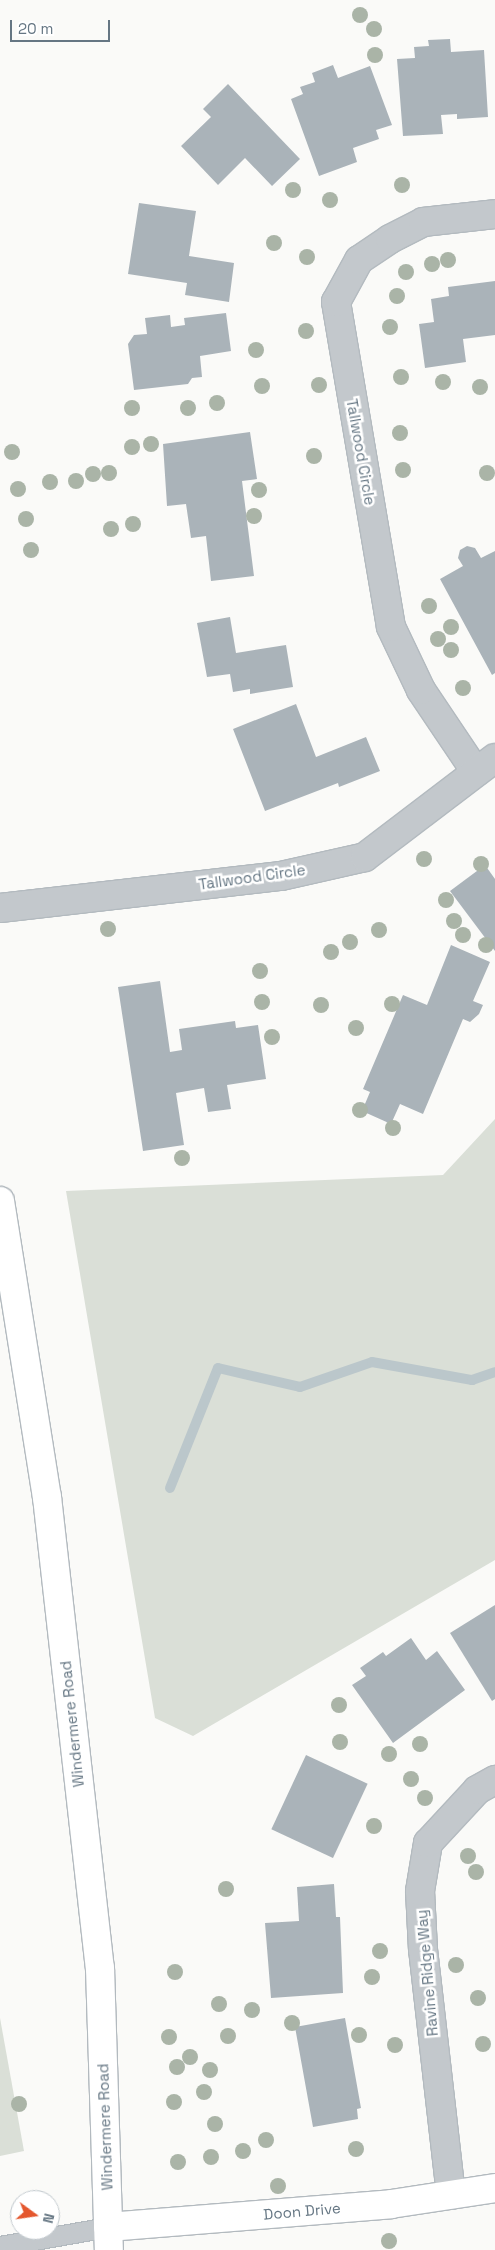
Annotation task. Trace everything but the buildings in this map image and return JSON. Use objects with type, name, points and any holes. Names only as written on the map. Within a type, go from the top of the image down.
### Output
[{"type":"main road","name":"Windermere Road","points":[[0,1201],[47,1497],[98,1958],[109,2238]]},
{"type":"main road","name":"Doon Drive","points":[[109,2238],[391,2204],[495,2188]]},
{"type":"street","name":"Tallwood Circle","points":[[0,908],[281,876],[365,857],[486,765],[421,690],[391,627],[336,302],[359,260],[390,239],[423,222],[495,214]]},
{"type":"street","name":"Ravine Ridge Way","points":[[451,2195],[423,1950],[420,1891],[428,1843],[477,1790],[495,1780]]},
{"type":"lane","points":[[0,2246],[109,2238]]},
{"type":"shaded area","points":[[495,1119],[495,1560],[193,1736],[155,1718],[66,1191],[443,1175]]},
{"type":"shaded area","points":[[0,2018],[24,2151],[0,2156]]},
{"type":"waterway","points":[[170,1488],[218,1368],[300,1387],[372,1362],[472,1380],[495,1372]]}]
